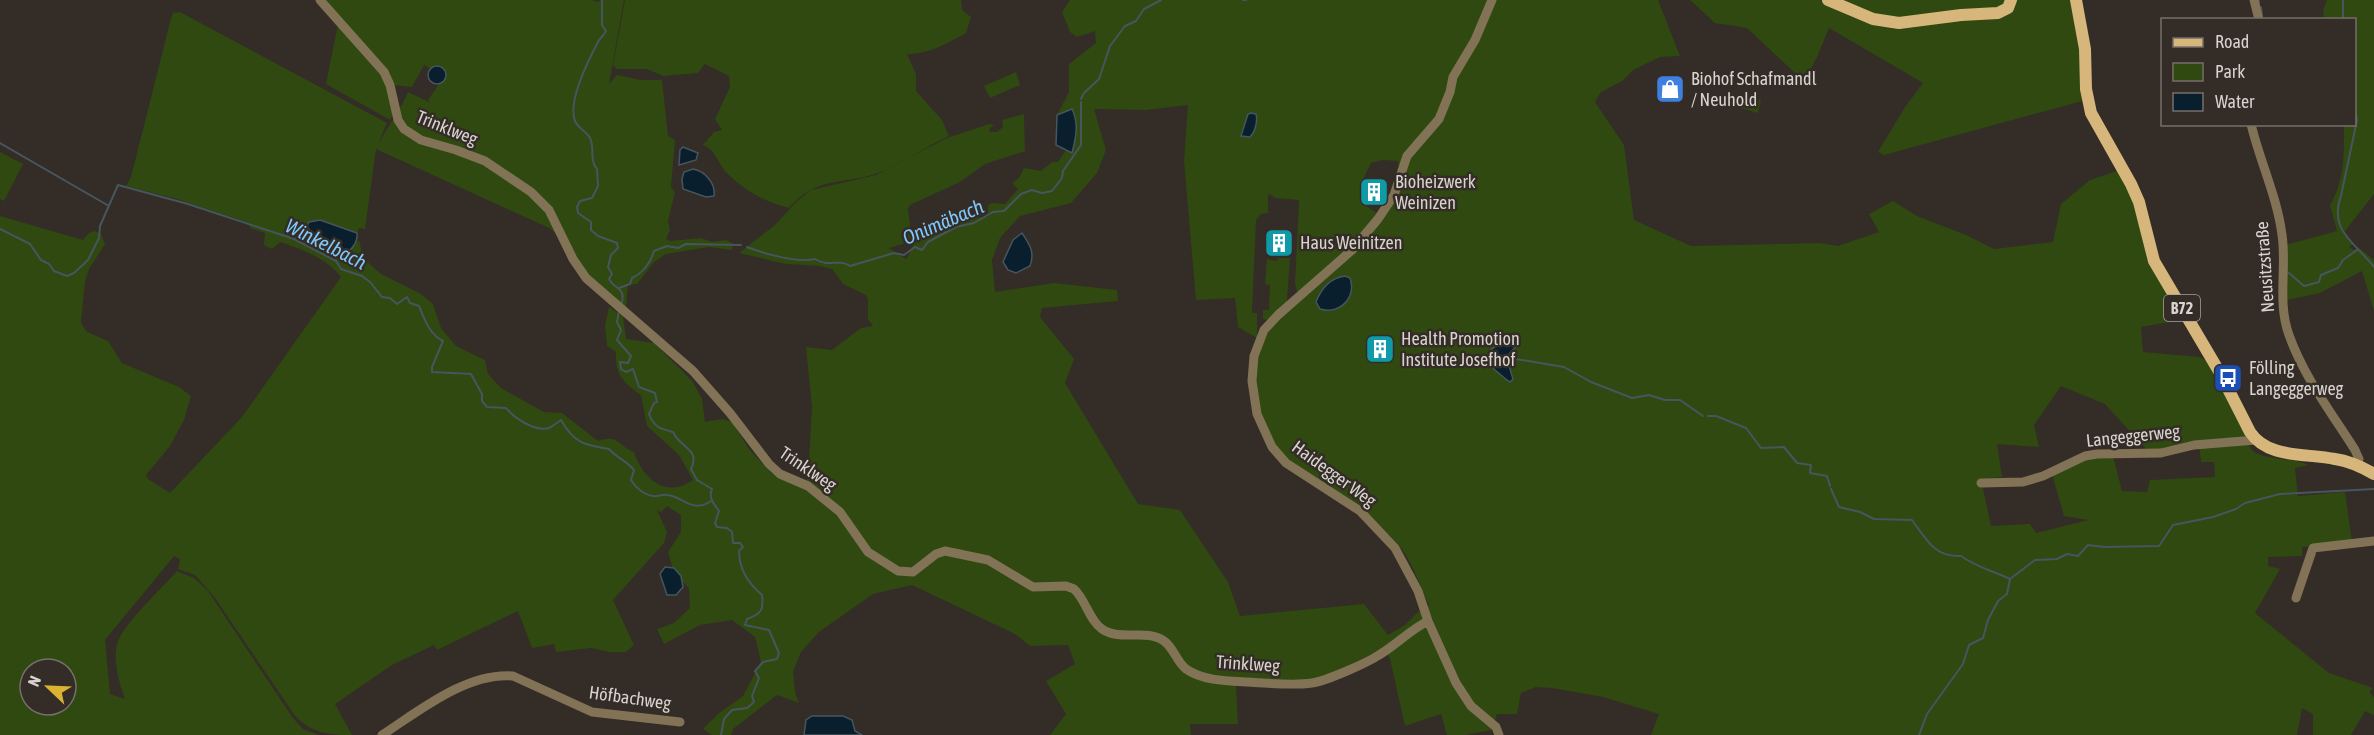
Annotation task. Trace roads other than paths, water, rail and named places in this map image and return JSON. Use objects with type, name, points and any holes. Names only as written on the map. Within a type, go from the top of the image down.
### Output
[{"type":"main road","points":[[1828,0],[1873,20],[1899,23],[1998,13],[2008,8],[2011,0]]},
{"type":"main road","name":"B72","points":[[2076,0],[2085,49],[2086,89],[2091,113],[2139,202],[2154,261],[2190,320],[2245,424],[2256,440]]},
{"type":"main road","points":[[2256,440],[2276,451],[2330,458],[2357,465],[2374,474]]},
{"type":"street","name":"Trinklweg","points":[[320,0],[384,72],[390,85],[398,120],[404,129],[421,140],[484,161],[531,192],[552,214],[581,272],[693,372],[730,413],[768,465],[780,474],[800,482],[817,493],[847,520],[868,552],[898,571],[913,572],[936,554],[945,551],[988,560],[1034,587],[1066,586],[1074,589],[1101,628],[1119,635],[1150,635],[1162,639],[1187,669],[1204,677],[1226,681],[1315,683],[1379,656],[1412,629],[1428,621]]},
{"type":"street","name":"Haidegger Weg","points":[[1492,0],[1475,40],[1453,77],[1450,92],[1439,119],[1407,156],[1394,195],[1378,219],[1352,250],[1264,330],[1252,368],[1253,394],[1257,414],[1272,447],[1286,463],[1360,511],[1387,538],[1409,573],[1448,667],[1466,699],[1496,727],[1499,735]]},
{"type":"street","points":[[2254,0],[2258,18]]},
{"type":"street","name":"Neusitzstraße","points":[[2252,126],[2281,227],[2284,259],[2283,304],[2288,333],[2307,375],[2355,450],[2359,459],[2357,465]]},
{"type":"street","name":"Langeggerweg","points":[[1981,483],[2023,482],[2085,456],[2097,454],[2161,453],[2194,445],[2256,440]]},
{"type":"street","points":[[2295,598],[2313,548],[2374,541]]},
{"type":"street","name":"Höfbachweg","points":[[382,735],[448,692],[501,675],[513,676],[592,712],[680,722]]},
{"type":"water","points":[[437,66],[443,69],[446,75],[443,81],[437,84],[431,81],[428,75],[431,69]]},
{"type":"water","points":[[1072,109],[1076,136],[1072,153],[1056,145],[1057,115]]},
{"type":"water","points":[[1248,114],[1256,114],[1255,129],[1250,137],[1241,136]]},
{"type":"water","points":[[683,147],[698,153],[696,160],[679,165],[680,150]]},
{"type":"water","points":[[693,169],[702,172],[709,179],[714,196],[706,197],[683,189],[684,172]]},
{"type":"water","points":[[320,220],[357,233],[352,248],[347,252],[310,231],[307,226],[309,222]]},
{"type":"water","points":[[1022,233],[1031,249],[1032,257],[1030,266],[1016,273],[1008,270],[1003,262],[1013,240]]},
{"type":"water","points":[[1345,276],[1350,278],[1352,285],[1349,298],[1340,307],[1320,309],[1316,302],[1323,289],[1335,279]]},
{"type":"water","points":[[1518,338],[1519,342],[1507,359],[1513,379],[1510,382],[1495,370],[1488,358],[1493,348]]},
{"type":"water","points":[[665,567],[674,568],[681,576],[683,587],[676,595],[667,595],[660,574]]},
{"type":"water","points":[[812,716],[843,716],[852,720],[855,731],[862,735],[804,735],[806,720]]},
{"type":"waterway","points":[[602,0],[602,25],[606,31],[598,42],[580,80],[573,113],[576,123],[591,142],[598,186],[592,198],[580,201],[577,207],[578,213],[591,222],[591,230],[598,236],[617,243],[618,248],[611,255],[608,267],[612,274],[609,279],[611,283],[621,292],[621,306]]},
{"type":"waterway","name":"Onimäbach","points":[[1081,99],[1099,79],[1110,46],[1125,26],[1136,21],[1144,9],[1161,0]]},
{"type":"waterway","points":[[2343,0],[2343,18]]},
{"type":"waterway","points":[[2261,7],[2262,16]]},
{"type":"waterway","name":"Onimäbach","points":[[747,247],[781,257],[799,260],[815,259],[820,262],[850,266],[894,253],[904,255],[915,247],[922,250],[928,242],[956,227],[974,223],[993,212],[1004,211],[1021,194],[1032,190],[1042,193],[1052,191],[1081,145],[1081,102]]},
{"type":"waterway","points":[[2356,114],[2356,125]]},
{"type":"waterway","points":[[2356,126],[2338,208],[2338,218],[2346,236],[2374,267]]},
{"type":"waterway","points":[[0,143],[109,206]]},
{"type":"waterway","name":"Winkelbach","points":[[0,229],[30,244],[41,260],[49,264],[54,271],[67,276],[74,273],[88,260],[99,238],[100,226],[118,185],[188,204],[294,239],[336,261],[341,269],[362,276],[382,297],[390,298],[397,304],[407,297],[410,303],[419,306],[431,331],[443,341],[432,372],[471,374],[482,394],[482,401],[487,407],[506,408],[519,420],[543,429],[561,420],[570,434],[580,442],[609,449],[628,464],[634,470],[631,480],[646,494],[673,496],[698,506],[711,501]]},
{"type":"waterway","name":"Onimäbach","points":[[619,288],[630,284],[632,278],[646,267],[654,251],[667,246],[678,248],[686,244],[741,245]]},
{"type":"waterway","points":[[2289,273],[2304,286],[2319,282],[2321,275],[2338,268],[2343,260],[2357,250]]},
{"type":"waterway","points":[[619,311],[617,322],[621,330],[617,340],[631,356],[628,363],[620,362],[621,369],[626,372],[633,369],[639,387],[655,393],[657,402],[654,403],[649,414],[653,422],[658,427],[673,432],[692,453],[691,469],[697,480],[712,489],[711,498],[719,511],[715,523],[717,527],[727,528],[732,532],[733,543],[740,543],[743,547],[739,551],[743,570],[749,581],[762,595],[760,611],[747,619],[745,625],[769,630],[779,653],[777,659],[763,662],[755,671],[759,678],[752,696],[754,702],[747,708],[732,710],[724,719],[721,735]]},
{"type":"waterway","points":[[1510,358],[1564,367],[1591,382],[1632,398],[1649,395],[1665,400],[1680,400],[1703,416]]},
{"type":"waterway","points":[[1708,416],[1716,416],[1746,428],[1761,448],[1784,447],[1797,463],[1811,465],[1810,473],[1827,476],[1830,486]]},
{"type":"waterway","points":[[1831,489],[1839,507],[1860,512],[1874,519],[1912,520],[1932,546],[1944,554],[1961,556],[2010,579]]},
{"type":"waterway","points":[[1919,735],[1927,714],[1963,664],[1969,645],[1983,638],[1988,620],[1998,601],[2007,594],[2010,579],[2035,560],[2057,559],[2067,554],[2078,556],[2088,545],[2159,546],[2173,525],[2213,517],[2236,509],[2245,503],[2280,494],[2374,489]]},
{"type":"place","name":"Biohof Schafmandl / Neuhold","points":[[1670,89]]},
{"type":"place","name":"Bioheizwerk Weinizen","points":[[1374,192]]},
{"type":"place","name":"Haus Weinitzen","points":[[1279,243]]},
{"type":"place","name":"Health Promotion Institute Josefhof","points":[[1380,349]]},
{"type":"place","name":"Fölling Langeggerweg","points":[[2228,378]]}]
